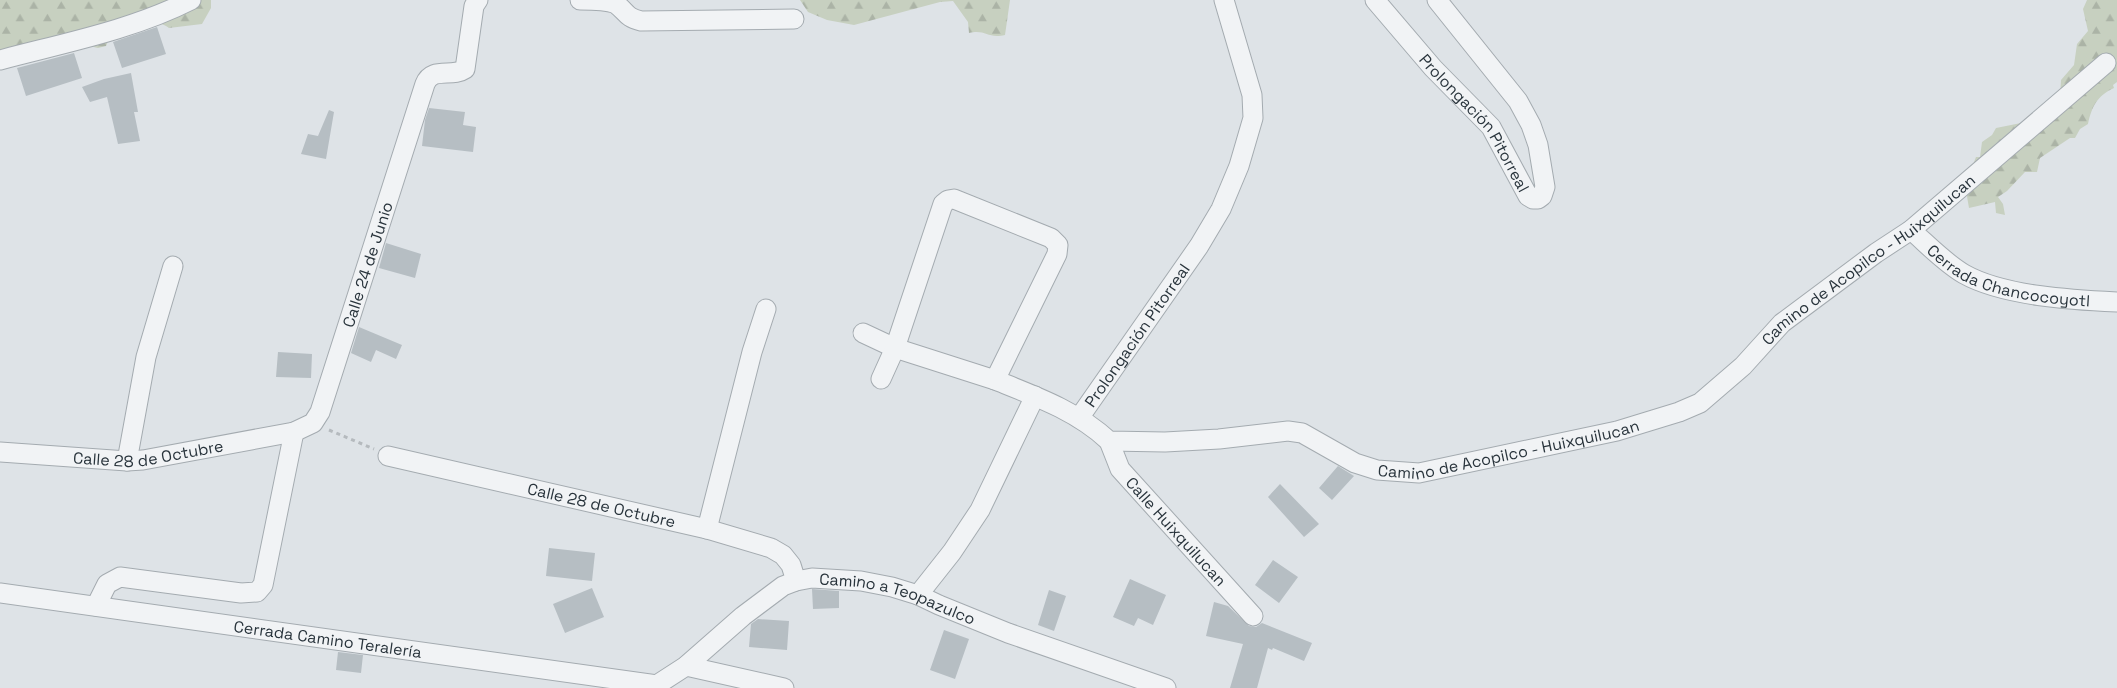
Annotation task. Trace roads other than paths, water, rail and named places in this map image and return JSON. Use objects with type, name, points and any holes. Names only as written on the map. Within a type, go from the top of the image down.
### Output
[{"type":"street","points":[[0,60],[118,28],[173,9],[191,0]]},
{"type":"street","name":"Calle 24 de Junio","points":[[294,432],[313,423],[320,412],[425,84],[427,79],[436,73],[457,72],[465,69],[474,6],[478,0]]},
{"type":"street","points":[[580,0],[611,1],[617,4],[631,19],[641,21],[794,19]]},
{"type":"street","name":"Prolongación Pitorreal","points":[[1079,418],[1199,246],[1221,208],[1239,166],[1253,118],[1252,95],[1224,0]]},
{"type":"street","name":"Prolongación Pitorreal","points":[[1375,0],[1433,68],[1491,126],[1528,196],[1538,199],[1542,196],[1545,186],[1531,124],[1518,101],[1437,0]]},
{"type":"street","name":"Camino de Acopilco - Huixquilucan","points":[[1109,441],[1165,442],[1219,439],[1288,431],[1302,433],[1355,463],[1377,470],[1419,473],[1617,431],[1679,412],[1700,403],[1743,366],[1782,323],[1860,264],[1911,230],[2106,63]]},
{"type":"street","points":[[881,379],[895,348],[944,204],[948,200],[959,200],[1051,238],[1058,245],[1056,254],[997,376]]},
{"type":"street","name":"Cerrada Chancocoyotl","points":[[1911,230],[1964,274],[1986,284],[2017,291],[2117,302]]},
{"type":"street","points":[[127,461],[146,357],[173,266]]},
{"type":"street","points":[[707,529],[752,352],[766,309]]},
{"type":"street","points":[[863,333],[895,348],[997,376],[1079,418],[1109,441]]},
{"type":"street","points":[[918,594],[952,552],[980,510],[1035,396]]},
{"type":"street","points":[[96,606],[107,584],[120,577],[241,593],[257,592],[262,585],[294,432]]},
{"type":"street","name":"Calle 28 de Octubre","points":[[0,452],[127,461],[143,460],[294,432]]},
{"type":"street","name":"Calle Huixquilucan","points":[[1109,441],[1120,469],[1253,616]]},
{"type":"street","name":"Calle 28 de Octubre","points":[[388,456],[707,529],[771,548],[783,555],[791,565],[796,581]]},
{"type":"street","name":"Camino a Teopazulco","points":[[654,686],[686,666],[743,616],[783,586],[812,578],[862,581],[918,594],[939,605],[1008,633],[1166,688]]},
{"type":"street","name":"Cerrada Camino Teralería","points":[[0,593],[654,686]]},
{"type":"street","points":[[686,666],[784,688]]}]
